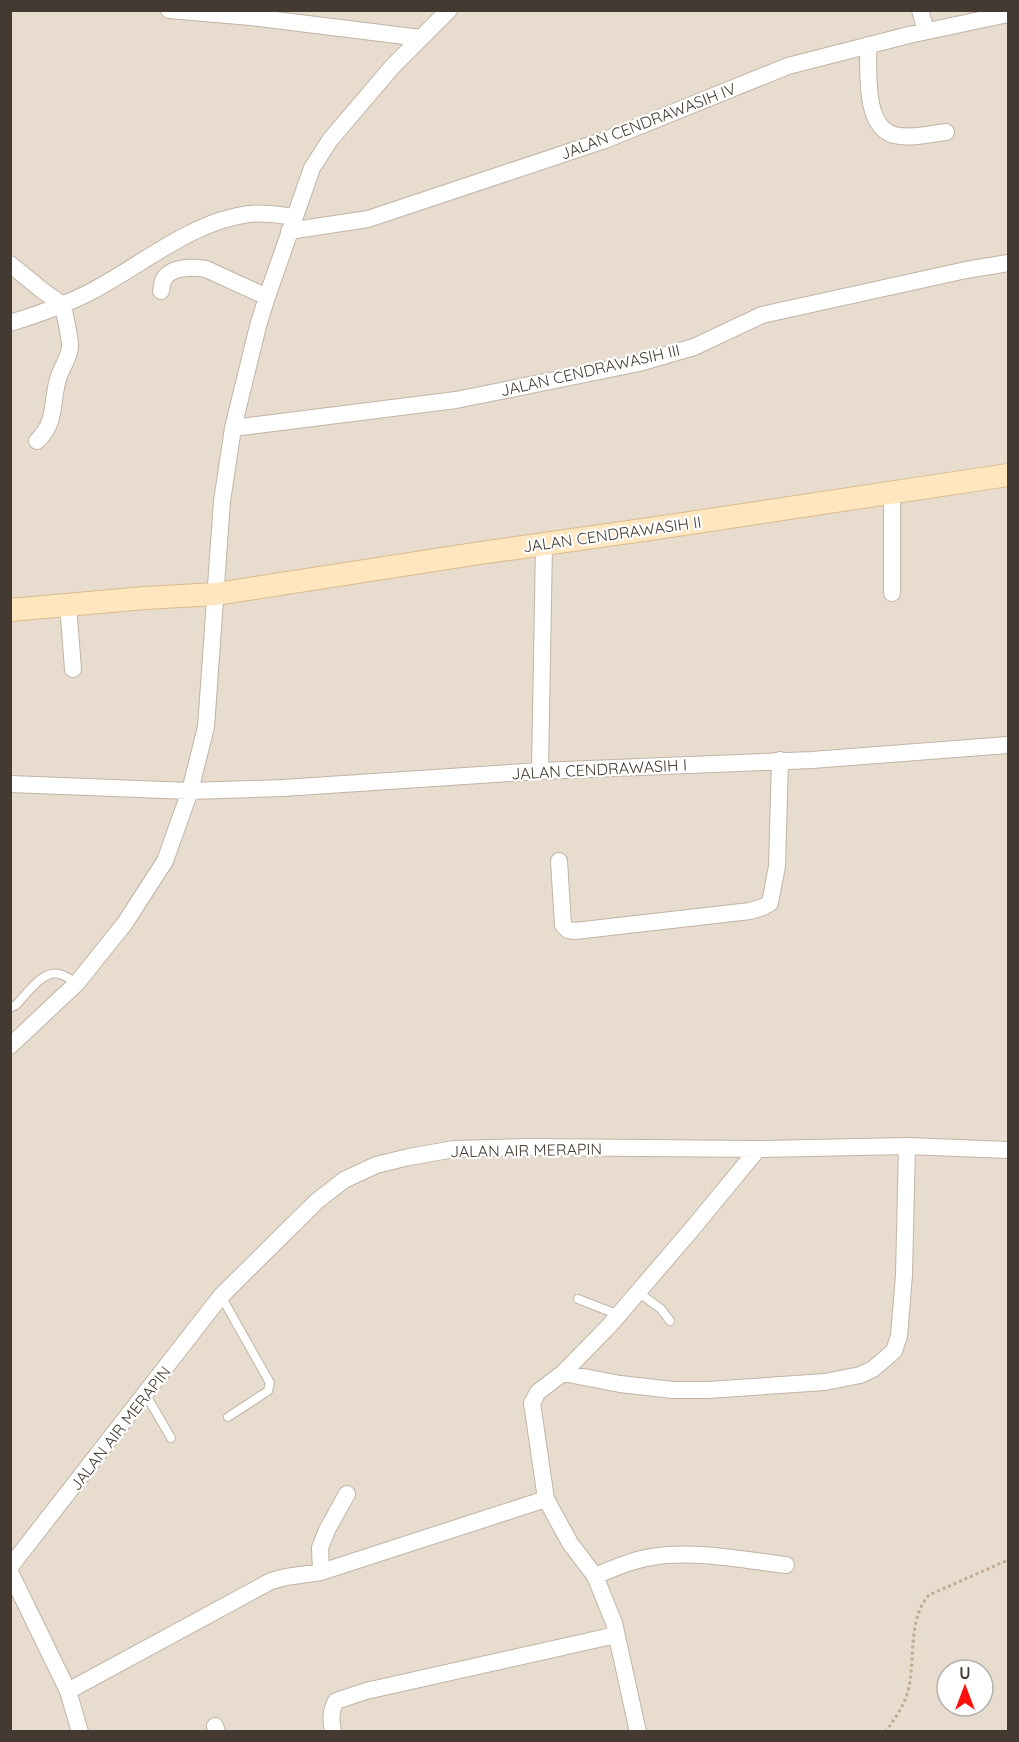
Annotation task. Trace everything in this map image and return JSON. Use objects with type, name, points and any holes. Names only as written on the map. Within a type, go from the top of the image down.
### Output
[{"type":"street","points":[[169,10],[251,17],[421,38]]},
{"type":"street","points":[[10,1046],[77,983],[125,923],[165,861],[190,791],[206,727],[222,501],[233,428],[267,297],[312,168],[330,140],[392,67],[449,10]]},
{"type":"street","points":[[920,10],[926,31]]},
{"type":"street","name":"JALAN CENDRAWASIH IV","points":[[10,323],[57,309],[112,280],[202,227],[225,219],[250,214],[275,214],[292,224],[368,219],[605,140],[788,66],[926,31],[1008,14]]},
{"type":"street","points":[[868,45],[871,107],[882,127],[887,132],[903,136],[946,132]]},
{"type":"street","name":"JALAN CENDRAWASIH III","points":[[233,428],[456,400],[639,363],[694,347],[762,315],[1008,262]]},
{"type":"street","points":[[10,264],[63,305],[70,348],[58,378],[49,428],[37,441]]},
{"type":"street","points":[[161,291],[163,281],[168,275],[184,269],[198,268],[206,269],[267,297]]},
{"type":"street","name":"JALAN CENDRAWASIH II","points":[[10,610],[216,594],[1008,474]]},
{"type":"street","points":[[892,492],[892,592]]},
{"type":"street","points":[[540,771],[544,544]]},
{"type":"street","points":[[68,605],[73,669]]},
{"type":"street","name":"JALAN CENDRAWASIH I","points":[[10,784],[190,791],[283,788],[540,771],[812,760],[1008,746]]},
{"type":"street","points":[[559,861],[563,925],[568,930],[750,911],[763,907],[770,903],[777,866],[780,760]]},
{"type":"street","points":[[564,1373],[620,1384],[673,1390],[708,1390],[825,1382],[860,1375],[873,1369],[894,1351],[899,1336],[904,1275],[907,1146]]},
{"type":"street","name":"JALAN AIR MERAPIN","points":[[10,1569],[221,1296],[317,1201],[344,1180],[376,1165],[409,1157],[465,1149],[530,1147],[758,1149],[907,1146],[1008,1150]]},
{"type":"street","points":[[638,1731],[614,1623],[595,1576],[570,1543],[546,1499],[532,1402],[537,1392],[564,1373],[619,1315],[758,1149]]},
{"type":"street","points":[[321,1572],[320,1548],[347,1494]]},
{"type":"street","points":[[68,1691],[271,1581],[321,1572],[546,1499]]},
{"type":"street","points":[[595,1576],[629,1562],[676,1554],[786,1565]]},
{"type":"street","points":[[10,1569],[68,1691],[80,1731]]},
{"type":"street","points":[[333,1731],[330,1719],[336,1701],[366,1691],[616,1635]]},
{"type":"lane","points":[[10,1008],[50,973],[62,975],[77,983]]},
{"type":"lane","points":[[638,1292],[661,1310],[670,1321]]},
{"type":"lane","points":[[221,1296],[270,1383],[268,1391],[228,1418]]},
{"type":"lane","points":[[578,1299],[619,1315]]},
{"type":"lane","points":[[146,1395],[171,1438]]},
{"type":"path","points":[[885,1731],[898,1715],[908,1690],[915,1628],[923,1602],[929,1595],[1008,1560]]},
{"type":"shaded area","points":[[11,11],[1008,11],[1008,1731],[11,1732]]}]
